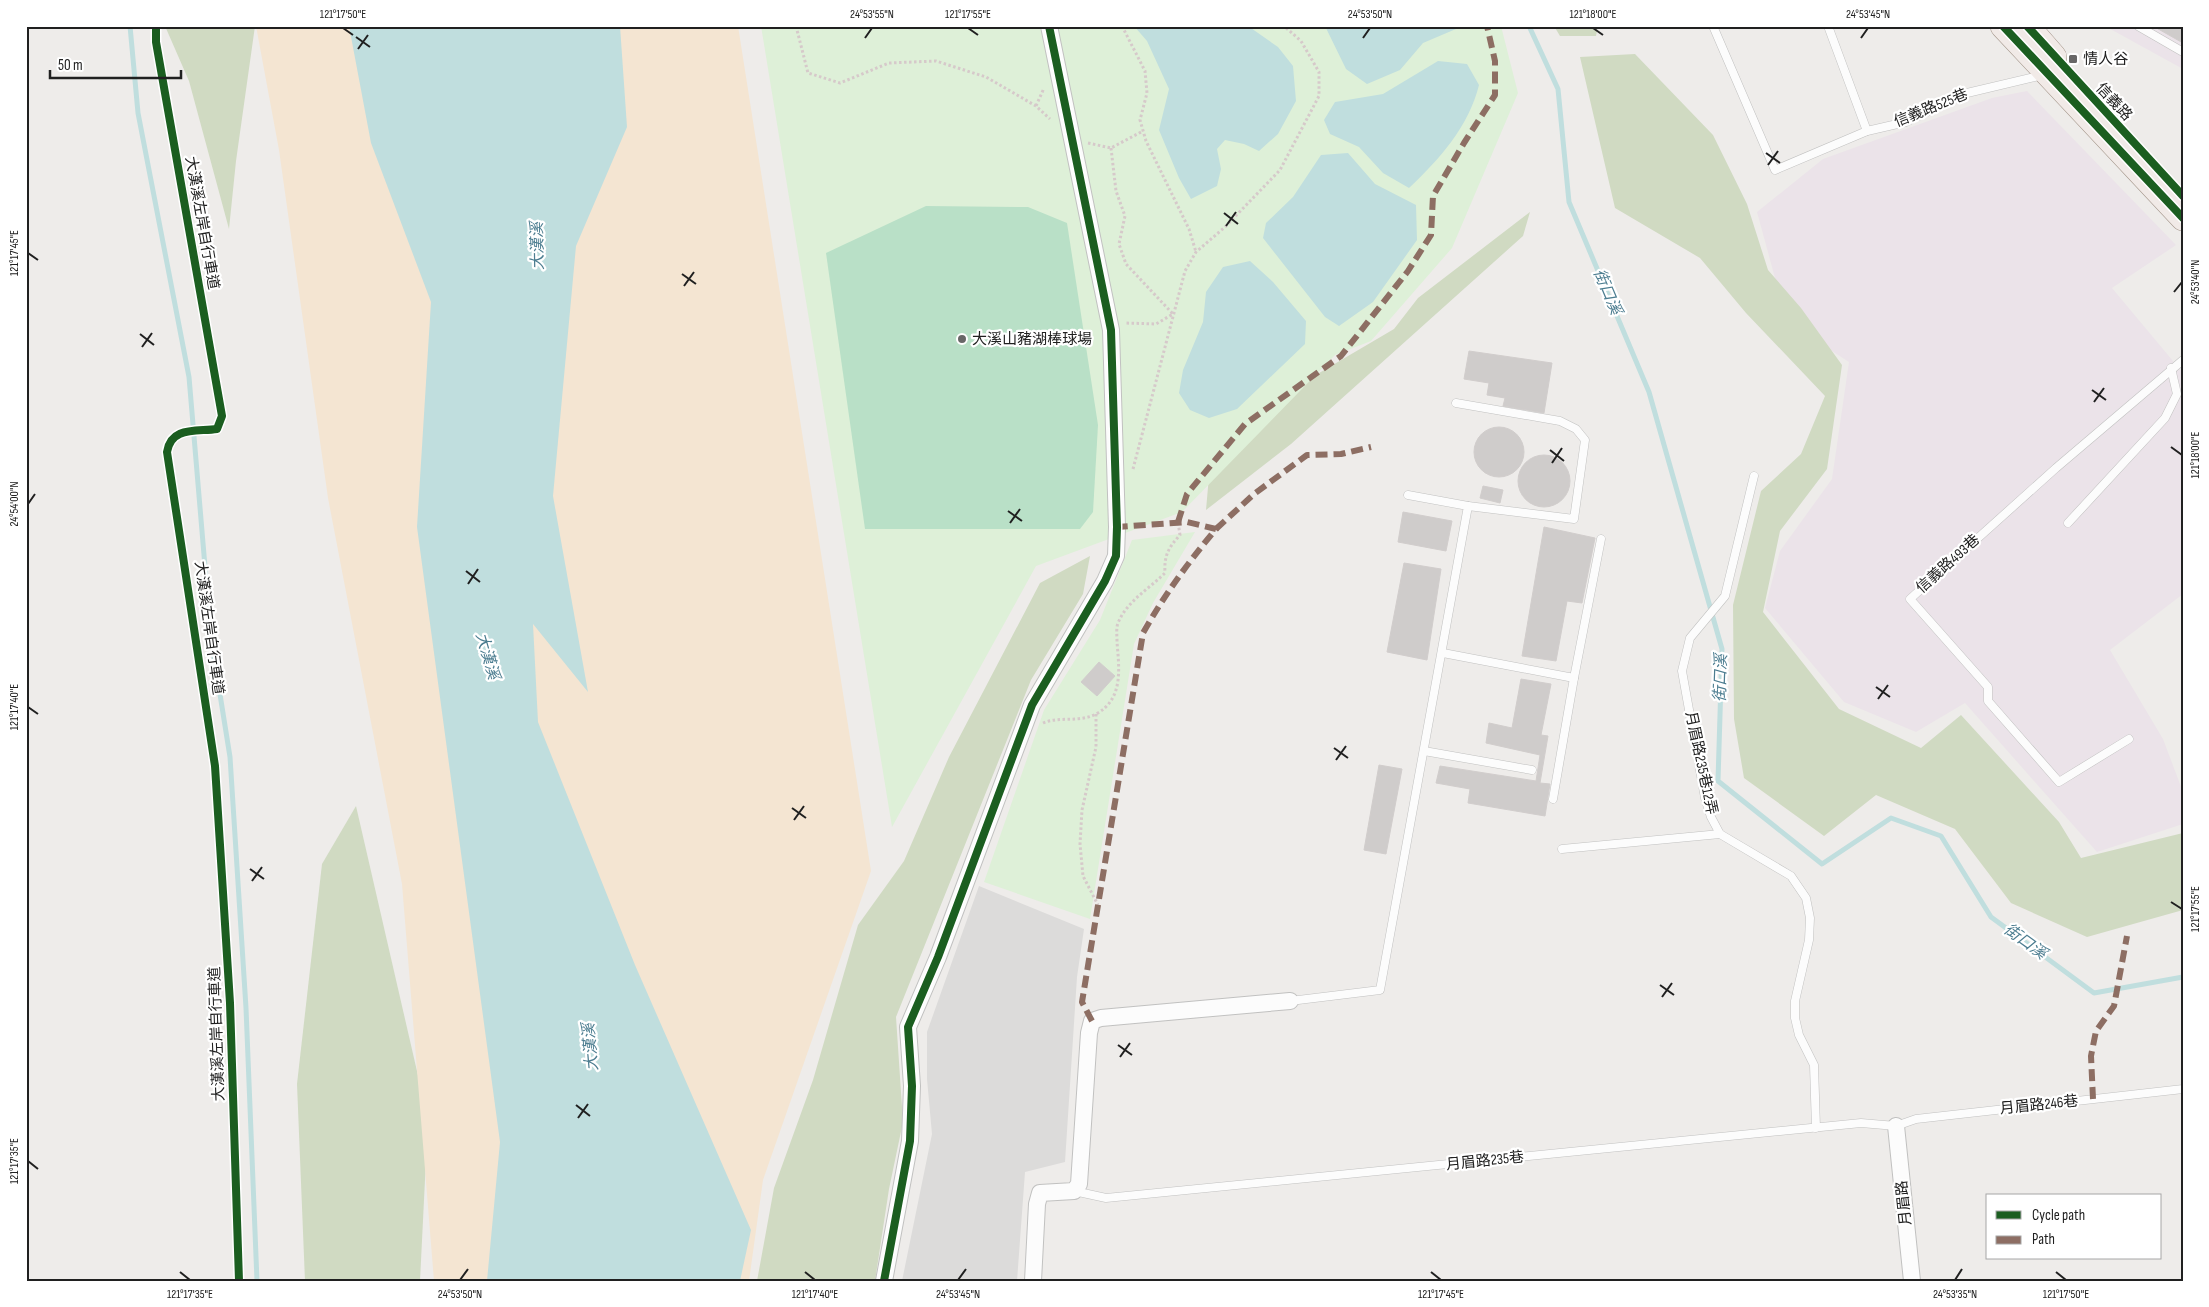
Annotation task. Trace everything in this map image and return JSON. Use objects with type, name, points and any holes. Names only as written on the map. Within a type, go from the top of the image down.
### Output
[{"type":"main road","name":"信義路","points":[[2004,26],[2055,71],[2183,196]]},
{"type":"main road","name":"信義路","points":[[2027,26],[2055,71],[2183,218]]},
{"type":"street","points":[[884,1281],[910,1141],[912,1086],[908,1027],[938,958],[1032,705],[1105,581],[1116,556],[1117,517],[1109,322],[1049,26]]},
{"type":"street","points":[[1032,1281],[1036,1204],[1040,1193],[1074,1192],[1079,1184],[1089,1033],[1092,1021],[1101,1018],[1290,1000]]},
{"type":"street","name":"月眉路","points":[[1896,1126],[1912,1281]]},
{"type":"lane","name":"信義路525巷","points":[[1713,26],[1775,170],[1867,131],[1906,122],[1967,93],[2055,71]]},
{"type":"lane","points":[[1828,26],[1867,131]]},
{"type":"lane","points":[[2138,26],[2183,52]]},
{"type":"lane","name":"信義路493巷","points":[[2129,739],[2059,782],[1988,701],[1988,687],[1910,599],[2004,514],[2171,368],[2183,360]]},
{"type":"lane","points":[[2068,523],[2165,418],[2177,394],[2171,368]]},
{"type":"lane","points":[[1408,495],[1468,506],[1574,519],[1585,440],[1576,429],[1560,421],[1456,403]]},
{"type":"lane","name":"月眉路235巷12弄","points":[[1754,476],[1725,596],[1690,638],[1682,671],[1705,798],[1711,817],[1720,834],[1791,876],[1806,898],[1810,918],[1809,940],[1795,1001],[1795,1018],[1799,1035],[1814,1066],[1816,1128]]},
{"type":"lane","points":[[1290,1000],[1380,990],[1443,653],[1468,506]]},
{"type":"lane","points":[[1553,799],[1601,539]]},
{"type":"lane","points":[[1443,653],[1574,678]]},
{"type":"lane","points":[[1424,752],[1532,770]]},
{"type":"lane","points":[[1562,849],[1720,834]]},
{"type":"lane","name":"月眉路246巷","points":[[1896,1126],[1916,1119],[2183,1089]]},
{"type":"lane","name":"月眉路235巷","points":[[1074,1192],[1106,1198],[1862,1123],[1896,1126]]},
{"type":"path","points":[[796,26],[808,73],[840,83],[889,62],[936,61],[986,77],[1036,106]]},
{"type":"path","points":[[1122,26],[1145,71],[1147,93],[1140,120],[1143,131],[1189,229],[1196,252]]},
{"type":"path","points":[[1132,472],[1184,270],[1196,252],[1225,227],[1280,170],[1319,96],[1320,72],[1301,41],[1284,26]]},
{"type":"path","points":[[1072,140],[1111,148],[1143,131]]},
{"type":"path","points":[[1111,148],[1116,191],[1125,216],[1119,244],[1126,264],[1173,314]]},
{"type":"path","points":[[1109,322],[1156,324],[1173,314]]},
{"type":"path","points":[[1022,732],[1049,721],[1073,721],[1096,714],[1112,700],[1119,685],[1117,626],[1123,612],[1165,573],[1164,558],[1171,544],[1180,536],[1178,522]]},
{"type":"path","points":[[1096,714],[1096,747],[1082,810],[1080,844],[1083,876],[1098,905]]},
{"type":"shaded area","points":[[2105,26],[2183,26],[2183,69]]},
{"type":"shaded area","points":[[2027,91],[2176,245],[2112,288],[2183,373],[2183,594],[2110,650],[2163,739],[2183,792],[2183,824],[2097,852],[1965,703],[1916,732],[1844,702],[1765,608],[1780,551],[1832,479],[1849,362],[1787,322],[1757,212],[1823,159],[1992,98]]},
{"type":"shaded area","points":[[979,886],[1084,929],[1077,977],[1065,1162],[1025,1172],[1017,1281],[902,1281],[932,1134],[927,1079],[927,1032]]},
{"type":"green space","points":[[165,26],[255,26],[236,161],[229,229],[189,81]]},
{"type":"green space","points":[[761,26],[1501,26],[1518,93],[1452,248],[1371,341],[1335,355],[1182,512],[1036,566],[892,827]]},
{"type":"green space","points":[[1554,26],[1598,26],[1596,36],[1560,36]]},
{"type":"green space","points":[[1635,54],[1713,135],[1747,204],[1768,270],[1801,308],[1842,365],[1827,469],[1780,531],[1763,612],[1839,709],[1921,748],[1961,715],[2059,822],[2081,858],[2183,833],[2183,910],[2087,937],[2011,903],[1955,829],[1876,795],[1824,836],[1744,778],[1734,719],[1733,605],[1761,491],[1801,454],[1825,396],[1746,313],[1700,258],[1615,208],[1580,57]]},
{"type":"green space","name":"大溪山豬湖棒球場","points":[[926,206],[1028,207],[1067,223],[1098,425],[1093,512],[1080,529],[865,529],[826,253]]},
{"type":"green space","points":[[1530,212],[1523,236],[1291,444],[1206,510],[1209,476],[1280,396],[1394,329],[1418,298]]},
{"type":"green space","points":[[1195,532],[1153,603],[1134,644],[1090,919],[984,882],[1044,710],[1100,620],[1132,540]]},
{"type":"green space","points":[[1090,556],[1083,594],[1031,680],[896,1017],[903,1122],[889,1189],[875,1281],[757,1281],[774,1188],[813,1080],[858,925],[904,861],[949,757],[1040,583]]},
{"type":"green space","points":[[356,806],[428,1119],[420,1281],[305,1281],[297,1084],[322,864]]},
{"type":"sand","points":[[256,26],[738,26],[871,871],[763,1180],[749,1281],[434,1281],[402,884],[328,498],[279,150]]},
{"type":"water","name":"大漢溪","points":[[349,26],[620,26],[627,127],[576,246],[553,496],[588,692],[533,624],[538,722],[635,965],[751,1230],[740,1281],[487,1281],[500,1142],[417,527],[431,302],[371,143]]},
{"type":"water","points":[[1134,26],[1248,26],[1278,47],[1293,66],[1296,101],[1278,134],[1259,151],[1244,144],[1225,140],[1217,149],[1221,169],[1217,186],[1191,199],[1179,178],[1159,130],[1169,89],[1147,41]]},
{"type":"water","points":[[1325,26],[1463,26],[1423,43],[1400,70],[1367,84],[1346,69]]},
{"type":"water","points":[[1438,61],[1467,64],[1479,85],[1468,114],[1452,141],[1409,188],[1383,173],[1359,147],[1330,134],[1324,120],[1335,102],[1383,94]]},
{"type":"water","points":[[1348,153],[1375,184],[1416,205],[1417,240],[1373,302],[1339,326],[1325,317],[1263,238],[1266,223],[1293,197],[1321,155]]},
{"type":"water","points":[[1250,261],[1273,282],[1306,321],[1305,344],[1237,409],[1209,418],[1190,410],[1179,393],[1183,370],[1203,322],[1206,292],[1223,267]]},
{"type":"building","points":[[2153,26],[2183,26],[2183,43]]},
{"type":"building","points":[[1469,351],[1552,363],[1544,413],[1503,406],[1505,398],[1487,395],[1489,383],[1464,379]]},
{"type":"building","points":[[1499,427],[1509,429],[1517,434],[1522,442],[1524,452],[1522,462],[1517,470],[1509,475],[1499,477],[1489,475],[1481,470],[1476,462],[1474,452],[1476,442],[1481,434],[1489,429]]},
{"type":"building","points":[[1544,455],[1554,457],[1562,463],[1568,471],[1570,481],[1568,491],[1562,499],[1554,505],[1544,507],[1534,505],[1526,499],[1520,491],[1518,481],[1520,471],[1526,463],[1534,457]]},
{"type":"building","points":[[1483,486],[1503,490],[1500,503],[1480,498]]},
{"type":"building","points":[[1403,512],[1452,521],[1446,551],[1398,542]]},
{"type":"building","points":[[1544,527],[1595,538],[1582,603],[1567,601],[1556,661],[1522,656]]},
{"type":"building","points":[[1404,563],[1441,569],[1427,660],[1387,652]]},
{"type":"building","points":[[1099,662],[1115,676],[1097,696],[1081,682]]},
{"type":"building","points":[[1521,679],[1551,684],[1541,735],[1548,736],[1540,783],[1550,784],[1545,816],[1468,803],[1470,789],[1436,783],[1440,766],[1536,781],[1540,755],[1486,743],[1489,723],[1512,728]]},
{"type":"building","points":[[1379,765],[1402,769],[1386,854],[1364,850]]},
{"type":"waterway","points":[[130,26],[138,113],[189,377],[211,638],[230,757],[246,1008],[257,1281]]},
{"type":"waterway","name":"街口溪","points":[[1529,26],[1558,89],[1569,202],[1649,392],[1722,649],[1718,781],[1822,864],[1891,818],[1941,836],[1991,917],[2094,993],[2183,977]]},
{"type":"marked path","points":[[1178,522],[1187,494],[1245,424],[1341,356],[1408,271],[1431,235],[1433,196],[1495,95],[1495,61],[1487,26]]},
{"type":"marked path","points":[[1216,529],[1254,494],[1307,455],[1341,454],[1371,447]]},
{"type":"marked path","points":[[1092,1021],[1082,1002],[1143,633],[1177,580],[1216,529],[1187,522],[1117,527]]},
{"type":"marked path","points":[[2093,1099],[2091,1056],[2096,1031],[2114,1006],[2127,936]]},
{"type":"cycle path","name":"大漢溪左岸自行車道","points":[[156,26],[156,42],[222,416],[217,429],[179,434],[169,444],[167,452],[215,766],[230,1003],[239,1281]]},
{"type":"cycle path","points":[[884,1281],[910,1141],[912,1086],[908,1027],[938,957],[1032,705],[1105,581],[1116,556],[1117,527],[1111,330],[1049,26]]},
{"type":"cycle path","points":[[2003,26],[2183,218]]},
{"type":"cycle path","points":[[2027,26],[2183,196]]},
{"type":"place","name":"情人谷","points":[[2073,59]]},
{"type":"place","name":"大溪山豬湖棒球場","points":[[962,339]]}]
